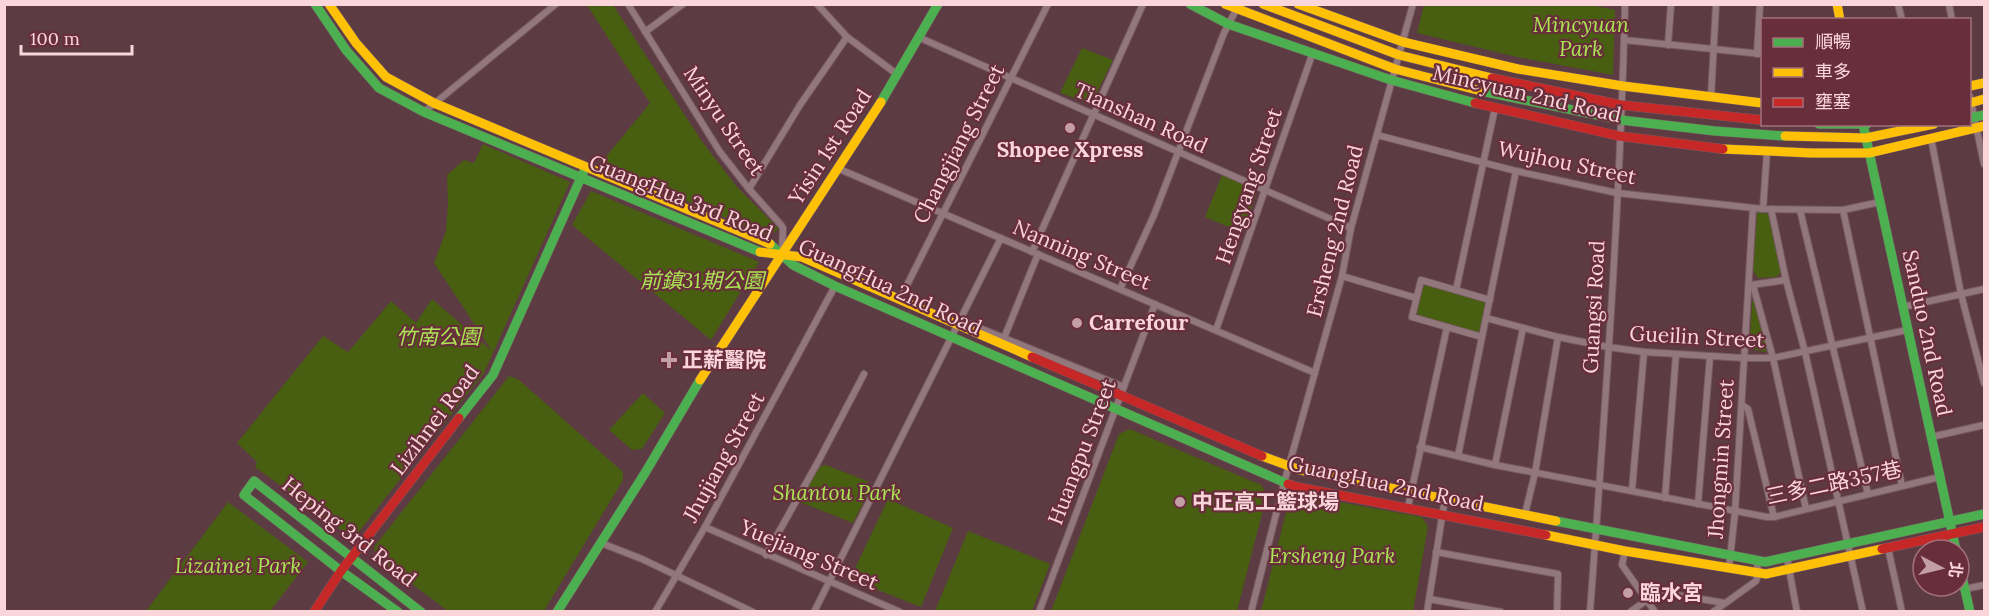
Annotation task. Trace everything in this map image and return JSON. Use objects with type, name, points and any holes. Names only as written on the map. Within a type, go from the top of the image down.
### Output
[{"type":"street","name":"GuangHua 3rd Road","points":[[315,4],[346,50],[379,88],[424,112],[764,254],[781,256]]},
{"type":"street","name":"GuangHua 3rd Road","points":[[329,4],[356,43],[386,77],[434,103],[770,244],[781,256]]},
{"type":"street","points":[[424,112],[556,4]]},
{"type":"street","name":"Minyu Street","points":[[628,4],[720,152],[783,228],[781,256]]},
{"type":"street","points":[[645,32],[683,4]]},
{"type":"street","name":"Yisin 1st Road","points":[[557,612],[686,403],[898,75],[938,4]]},
{"type":"street","name":"Changjiang Street","points":[[900,299],[1048,4]]},
{"type":"street","points":[[1004,338],[1035,253],[1093,114],[1143,4]]},
{"type":"street","name":"Mincyuan 2nd Road","points":[[1190,4],[1228,24],[1391,80],[1495,108],[1619,136],[1714,149],[1869,153],[1980,127]]},
{"type":"street","name":"Mincyuan 2nd Road","points":[[1225,4],[1395,69],[1510,98],[1621,120],[1715,131],[1812,138],[1866,138],[1924,126]]},
{"type":"street","name":"Mincyuan 2nd Road","points":[[1263,4],[1399,55],[1514,83],[1621,105],[1761,120]]},
{"type":"street","name":"Mincyuan 2nd Road","points":[[1298,4],[1403,42],[1518,69],[1623,86],[1761,103]]},
{"type":"street","name":"Ersheng 2nd Road","points":[[1251,612],[1284,483],[1342,276],[1351,228],[1413,4]]},
{"type":"street","name":"Guangsi Road","points":[[1590,612],[1617,193],[1625,4]]},
{"type":"street","points":[[1668,45],[1671,4]]},
{"type":"street","points":[[1711,97],[1716,4]]},
{"type":"street","points":[[1624,40],[1760,54],[1760,4]]},
{"type":"street","points":[[820,6],[847,37],[898,75]]},
{"type":"street","points":[[1120,290],[1154,215],[1228,24],[1236,10]]},
{"type":"street","points":[[749,189],[800,105],[847,37]]},
{"type":"street","name":"Tianshan Road","points":[[918,37],[1351,228]]},
{"type":"street","name":"Hengyang Street","points":[[1216,330],[1313,52]]},
{"type":"street","points":[[1456,290],[1495,108]]},
{"type":"street","points":[[1984,115],[1972,117],[1980,127],[1984,164]]},
{"type":"street","name":"Sanduo 2nd Road","points":[[1864,126],[1953,538]]},
{"type":"street","name":"Wujhou Street","points":[[1377,135],[1516,171],[1617,193],[1763,209],[1843,210],[1880,202]]},
{"type":"street","points":[[1931,138],[1962,294],[1984,382]]},
{"type":"street","points":[[1763,209],[1767,151]]},
{"type":"street","name":"Lizihnei Road","points":[[314,612],[341,571],[493,375],[585,168]]},
{"type":"street","name":"Nanning Street","points":[[837,168],[1315,373]]},
{"type":"street","points":[[1458,456],[1516,171]]},
{"type":"street","name":"Jhongmin Street","points":[[1729,568],[1751,285],[1754,208]]},
{"type":"street","points":[[1771,209],[1863,612]]},
{"type":"street","points":[[1800,210],[1868,494]]},
{"type":"street","points":[[1843,210],[1902,486]]},
{"type":"street","points":[[814,612],[1000,238]]},
{"type":"street","name":"GuangHua 2nd Road","points":[[781,256],[793,266],[835,286],[1284,483],[1625,551],[1766,574],[1984,527]]},
{"type":"street","name":"GuangHua 2nd Road","points":[[781,256],[802,257],[959,322],[1045,361],[1123,390],[1289,466],[1765,562],[1984,513]]},
{"type":"street","points":[[1342,276],[1416,298]]},
{"type":"street","points":[[1482,337],[1412,317],[1416,298],[1421,280],[1490,300]]},
{"type":"street","points":[[1786,280],[1751,285],[1773,358],[1806,509]]},
{"type":"street","name":"Jhujiang Street","points":[[655,612],[705,528],[835,286]]},
{"type":"street","points":[[1903,307],[1984,289]]},
{"type":"street","name":"Huangpu Street","points":[[1039,612],[1155,304]]},
{"type":"street","name":"Gueilin Street","points":[[1486,318],[1557,337],[1608,347],[1644,352],[1744,358],[1773,358],[1907,330]]},
{"type":"street","points":[[959,322],[1004,338],[1123,390]]},
{"type":"street","points":[[1408,507],[1447,327]]},
{"type":"street","points":[[1495,465],[1523,328]]},
{"type":"street","points":[[1525,514],[1557,337]]},
{"type":"street","points":[[1632,490],[1644,352]]},
{"type":"street","points":[[1665,498],[1676,354]]},
{"type":"street","points":[[1698,504],[1710,356]]},
{"type":"street","points":[[1040,374],[1045,361]]},
{"type":"street","points":[[766,555],[864,374]]},
{"type":"street","points":[[1742,405],[1748,409],[1774,517]]},
{"type":"street","points":[[1931,437],[1984,425]]},
{"type":"street","name":"三多二路357巷","points":[[1420,447],[1534,473],[1632,490],[1735,512],[1774,517],[1940,477]]},
{"type":"street","name":"Heping 3rd Road","points":[[398,612],[341,571],[244,495],[254,481],[421,612]]},
{"type":"street","points":[[1427,612],[1445,498]]},
{"type":"street","name":"Yuejiang Street","points":[[705,528],[900,612]]},
{"type":"street","points":[[601,543],[753,612]]},
{"type":"street","points":[[1888,548],[1902,612]]},
{"type":"street","points":[[1625,551],[1622,565],[1655,612]]},
{"type":"street","points":[[1436,552],[1558,574],[1557,612]]},
{"type":"street","points":[[1787,558],[1797,612]]},
{"type":"street","points":[[1713,612],[1756,581],[1758,573],[1756,560]]},
{"type":"street","points":[[1640,589],[1725,603]]},
{"type":"street","points":[[1429,599],[1501,612]]},
{"type":"street","points":[[1630,612],[1647,600]]},
{"type":"green space","points":[[587,5],[613,5],[701,140],[737,187],[779,229],[768,236],[600,164],[650,103]]},
{"type":"green space","name":"Mincyuan Park","points":[[1424,5],[1590,5],[1615,10],[1613,75],[1517,57],[1417,33]]},
{"type":"green space","points":[[1082,48],[1113,60],[1091,104],[1060,93]]},
{"type":"green space","name":"竹南公園","points":[[483,144],[570,182],[484,373],[357,534],[347,534],[255,467],[257,462],[237,443],[323,336],[348,352],[391,301],[416,323],[432,299],[492,351],[434,263],[446,231],[447,175],[464,160],[474,163]]},
{"type":"green space","points":[[1222,175],[1254,187],[1256,195],[1243,233],[1205,217]]},
{"type":"green space","name":"前鎮31期公園","points":[[591,191],[759,262],[711,340],[572,225]]},
{"type":"green space","points":[[1759,211],[1770,216],[1781,273],[1776,277],[1758,278],[1753,270]]},
{"type":"green space","points":[[1427,284],[1485,299],[1487,303],[1481,330],[1478,332],[1419,317],[1417,312],[1423,287]]},
{"type":"green space","points":[[1752,301],[1754,301],[1766,352],[1755,350],[1750,342]]},
{"type":"green space","points":[[509,376],[518,379],[623,472],[623,480],[544,611],[448,611],[376,557],[374,547]]},
{"type":"green space","points":[[643,393],[665,413],[642,449],[632,450],[609,430]]},
{"type":"green space","points":[[1130,429],[1261,485],[1267,494],[1237,611],[1051,611],[1119,434]]},
{"type":"green space","name":"Shantou Park","points":[[826,465],[867,481],[871,487],[853,523],[800,502],[818,467]]},
{"type":"green space","name":"Ersheng Park","points":[[1300,495],[1422,517],[1428,527],[1413,611],[1261,611],[1289,501]]},
{"type":"green space","points":[[888,499],[953,528],[921,607],[850,579]]},
{"type":"green space","name":"Lizainei Park","points":[[228,502],[308,562],[270,611],[146,611]]},
{"type":"green space","points":[[968,531],[1050,564],[1032,611],[935,611]]},
{"type":"traffic: fast","points":[[315,4],[346,50],[379,88],[424,112],[760,252]]},
{"type":"traffic: fast","points":[[881,102],[938,4]]},
{"type":"traffic: fast","points":[[1190,4],[1228,24],[1391,80],[1475,103]]},
{"type":"traffic: fast","points":[[1481,91],[1621,120],[1715,131],[1785,136]]},
{"type":"traffic: fast","points":[[1971,118],[1984,115]]},
{"type":"traffic: fast","points":[[1863,126],[1953,538]]},
{"type":"traffic: fast","points":[[459,418],[493,375],[583,173]]},
{"type":"traffic: fast","points":[[770,244],[793,265],[835,286],[1288,484]]},
{"type":"traffic: fast","points":[[557,612],[645,473],[700,380]]},
{"type":"traffic: fast","points":[[398,612],[341,571],[244,495],[254,481],[421,612]]},
{"type":"traffic: fast","points":[[1556,521],[1765,562],[1984,514]]},
{"type":"traffic: fast","points":[[1967,598],[1970,612]]},
{"type":"traffic: slow","points":[[329,4],[356,43],[386,77],[434,103],[770,244]]},
{"type":"traffic: slow","points":[[1225,4],[1395,69],[1481,91]]},
{"type":"traffic: slow","points":[[1263,4],[1399,55],[1492,78]]},
{"type":"traffic: slow","points":[[1298,4],[1403,42],[1518,69],[1623,86],[1761,103]]},
{"type":"traffic: slow","points":[[1837,4],[1840,18]]},
{"type":"traffic: slow","points":[[1971,86],[1984,83]]},
{"type":"traffic: slow","points":[[1971,103],[1984,99]]},
{"type":"traffic: slow","points":[[700,380],[881,102]]},
{"type":"traffic: slow","points":[[1785,136],[1866,138],[1924,126]]},
{"type":"traffic: slow","points":[[1723,149],[1869,153],[1984,126]]},
{"type":"traffic: slow","points":[[760,252],[802,257],[1032,357]]},
{"type":"traffic: slow","points":[[1262,456],[1300,470],[1556,521]]},
{"type":"traffic: slow","points":[[1546,535],[1625,551],[1766,574],[1882,549]]},
{"type":"traffic: jam","points":[[1492,78],[1621,105],[1761,120]]},
{"type":"traffic: jam","points":[[1475,103],[1619,136],[1723,149]]},
{"type":"traffic: jam","points":[[1032,357],[1262,456]]},
{"type":"traffic: jam","points":[[314,612],[341,571],[459,418]]},
{"type":"traffic: jam","points":[[1288,484],[1546,535]]},
{"type":"traffic: jam","points":[[1882,549],[1984,527]]},
{"type":"place","name":"Shopee Xpress","points":[[1070,128]]},
{"type":"place","name":"Carrefour","points":[[1077,323]]},
{"type":"place","name":"正薪醫院","points":[[669,360]]},
{"type":"place","name":"中正高工籃球場","points":[[1180,502]]},
{"type":"place","name":"臨水宮","points":[[1628,593]]}]
